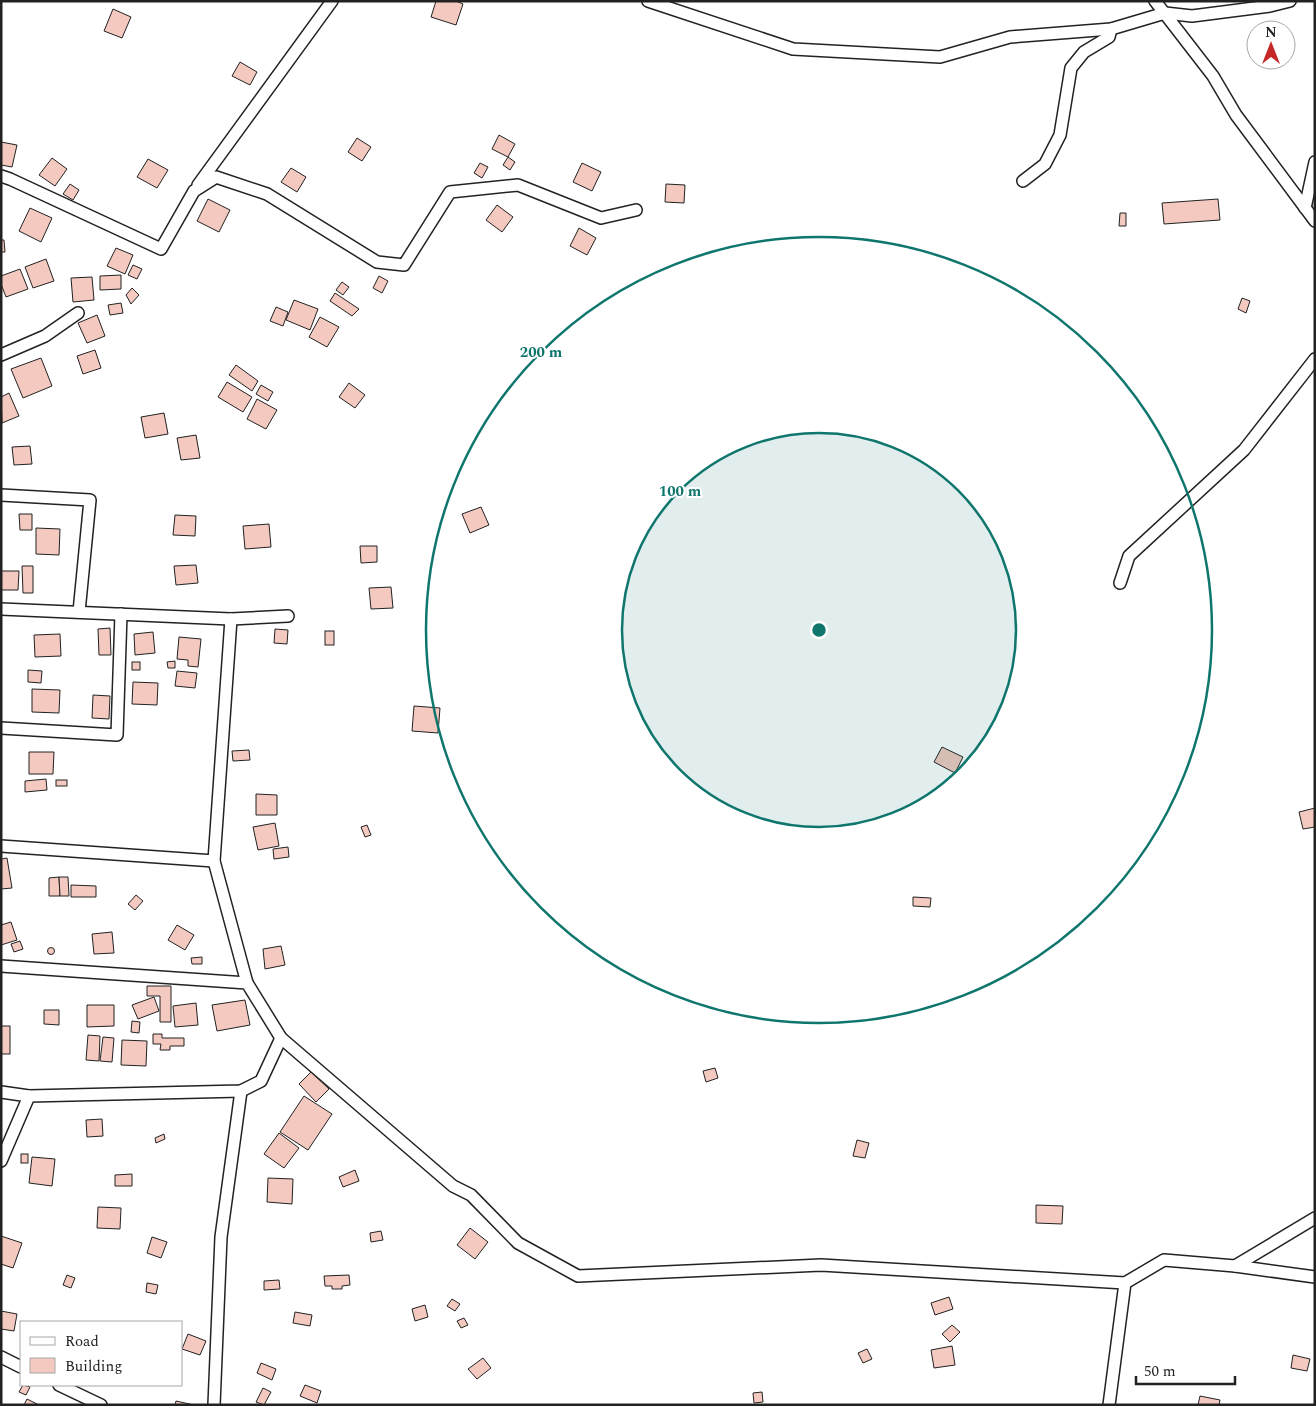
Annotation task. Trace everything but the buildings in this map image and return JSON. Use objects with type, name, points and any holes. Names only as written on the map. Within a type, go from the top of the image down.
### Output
[{"type":"street","points":[[1,176],[161,249],[194,191],[332,1]]},
{"type":"street","points":[[648,1],[793,49],[940,57],[1010,36],[1111,29],[1165,13],[1192,16],[1270,6],[1290,1]]},
{"type":"street","points":[[1155,1],[1213,76],[1236,115],[1315,221]]},
{"type":"street","points":[[1023,181],[1045,164],[1060,135],[1071,68],[1084,52],[1109,36],[1111,29]]},
{"type":"street","points":[[1305,208],[1315,162]]},
{"type":"street","points":[[194,191],[216,176],[267,194],[378,262],[404,265],[450,192],[518,185],[601,218],[636,210]]},
{"type":"street","points":[[1,355],[45,336],[78,313]]},
{"type":"street","points":[[1120,583],[1130,556],[1244,450],[1315,359]]},
{"type":"street","points":[[1,495],[90,500],[79,612]]},
{"type":"street","points":[[1,608],[231,619],[288,616]]},
{"type":"street","points":[[1,728],[117,735],[121,614]]},
{"type":"street","points":[[231,619],[214,861],[247,983],[281,1038],[453,1186],[471,1195],[518,1243],[578,1276],[821,1265],[1125,1283],[1164,1260],[1235,1266],[1315,1277]]},
{"type":"street","points":[[1,846],[214,861]]},
{"type":"street","points":[[1,966],[247,983]]},
{"type":"street","points":[[1,1092],[29,1096],[241,1091],[261,1081],[281,1038]]},
{"type":"street","points":[[214,1405],[221,1237],[241,1091]]},
{"type":"street","points":[[1,1161],[29,1096]]},
{"type":"street","points":[[1235,1266],[1315,1218]]},
{"type":"street","points":[[1108,1405],[1125,1283]]},
{"type":"street","points":[[1,1357],[20,1366]]},
{"type":"street","points":[[61,1386],[101,1405]]}]
